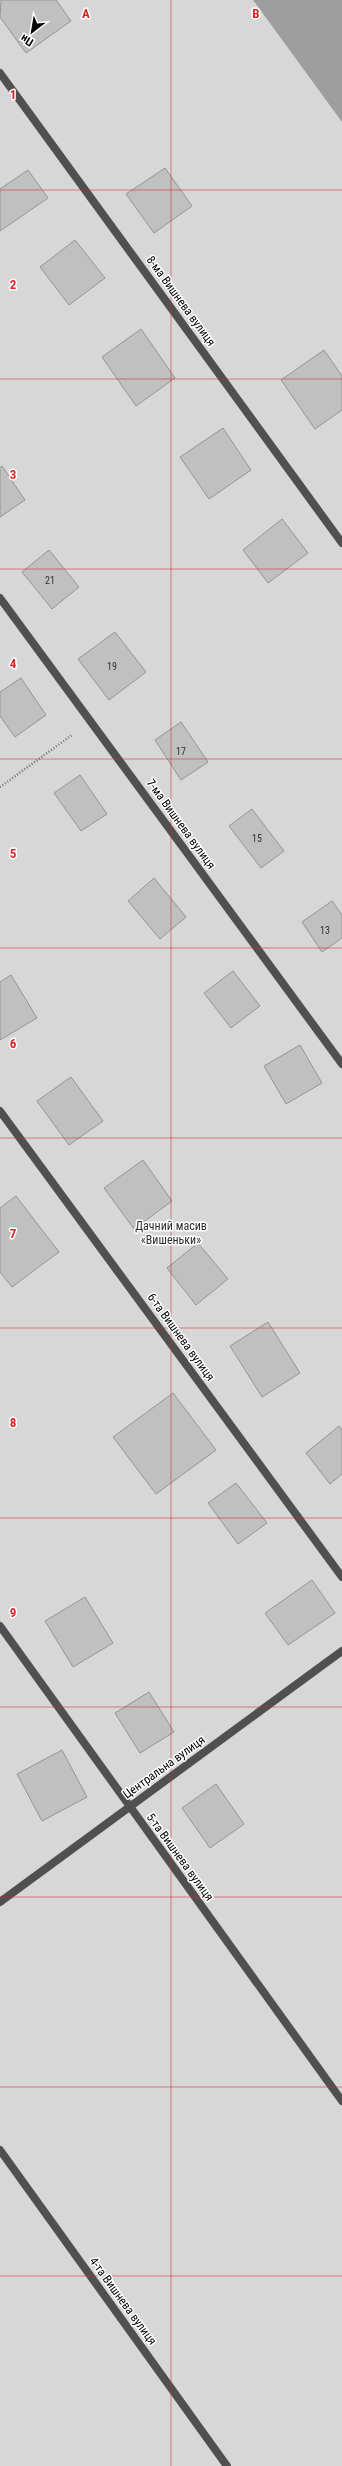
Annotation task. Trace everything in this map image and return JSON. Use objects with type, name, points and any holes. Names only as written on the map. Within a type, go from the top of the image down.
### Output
[{"type":"street","name":"8-ма Вишнева вулиця","points":[[0,73],[342,543]]},
{"type":"street","name":"7-ма Вишнева вулиця","points":[[0,598],[342,1064]]},
{"type":"street","name":"6-та Вишнева вулиця","points":[[0,1111],[342,1578]]},
{"type":"street","name":"5-та Вишнева вулиця","points":[[0,1626],[342,2101]]},
{"type":"street","name":"Центральна вулиця","points":[[0,1902],[342,1651]]},
{"type":"street","name":"4-та Вишнева вулиця","points":[[0,2150],[227,2466]]},
{"type":"path","points":[[0,787],[91,722]]},
{"type":"green space","name":"Дачний масив «Вишеньки»","points":[[0,0],[342,0],[342,2466],[0,2466]]},
{"type":"shaded area","points":[[253,0],[342,0],[342,122]]},
{"type":"building","points":[[1,0],[56,0],[71,21],[26,53],[0,17]]},
{"type":"building","points":[[165,168],[192,206],[154,233],[126,194]]},
{"type":"building","points":[[28,170],[48,198],[0,231],[0,189]]},
{"type":"building","points":[[75,240],[105,278],[69,305],[40,267]]},
{"type":"building","points":[[141,329],[175,378],[136,406],[102,357]]},
{"type":"building","points":[[324,350],[342,376],[342,410],[315,429],[281,380]]},
{"type":"building","points":[[223,428],[251,470],[209,499],[180,457]]},
{"type":"building","points":[[2,466],[25,500],[0,517],[0,468]]},
{"type":"building","points":[[282,519],[308,553],[268,583],[243,550]]},
{"type":"building","points":[[49,550],[79,587],[52,609],[22,572]]},
{"type":"building","points":[[115,632],[146,672],[109,700],[78,659]]},
{"type":"building","points":[[21,678],[46,715],[15,737],[0,716],[0,692]]},
{"type":"building","points":[[181,722],[208,762],[181,780],[155,740]]},
{"type":"building","points":[[80,775],[107,814],[81,831],[54,793]]},
{"type":"building","points":[[252,809],[284,851],[261,868],[229,826]]},
{"type":"building","points":[[154,878],[186,917],[160,939],[128,901]]},
{"type":"building","points":[[332,901],[342,915],[342,938],[322,952],[302,922]]},
{"type":"building","points":[[233,971],[260,1006],[231,1028],[204,993]]},
{"type":"building","points":[[11,975],[37,1018],[0,1040],[0,982]]},
{"type":"building","points":[[300,1045],[322,1083],[286,1104],[264,1066]]},
{"type":"building","points":[[71,1077],[103,1121],[69,1145],[37,1101]]},
{"type":"building","points":[[143,1160],[172,1201],[134,1229],[104,1188]]},
{"type":"building","points":[[16,1196],[59,1252],[12,1287],[0,1272],[0,1208]]},
{"type":"building","points":[[198,1243],[228,1279],[196,1305],[167,1268]]},
{"type":"building","points":[[268,1322],[300,1373],[262,1397],[230,1346]]},
{"type":"building","points":[[173,1393],[216,1450],[156,1494],[113,1437]]},
{"type":"building","points":[[339,1426],[342,1430],[342,1474],[330,1484],[306,1453]]},
{"type":"building","points":[[236,1483],[267,1523],[238,1544],[208,1503]]},
{"type":"building","points":[[312,1580],[335,1613],[288,1645],[265,1613]]},
{"type":"building","points":[[85,1597],[113,1643],[73,1667],[45,1621]]},
{"type":"building","points":[[149,1692],[174,1732],[140,1753],[115,1713]]},
{"type":"building","points":[[62,1750],[87,1797],[42,1821],[17,1774]]},
{"type":"building","points":[[216,1784],[244,1824],[210,1848],[182,1808]]}]
